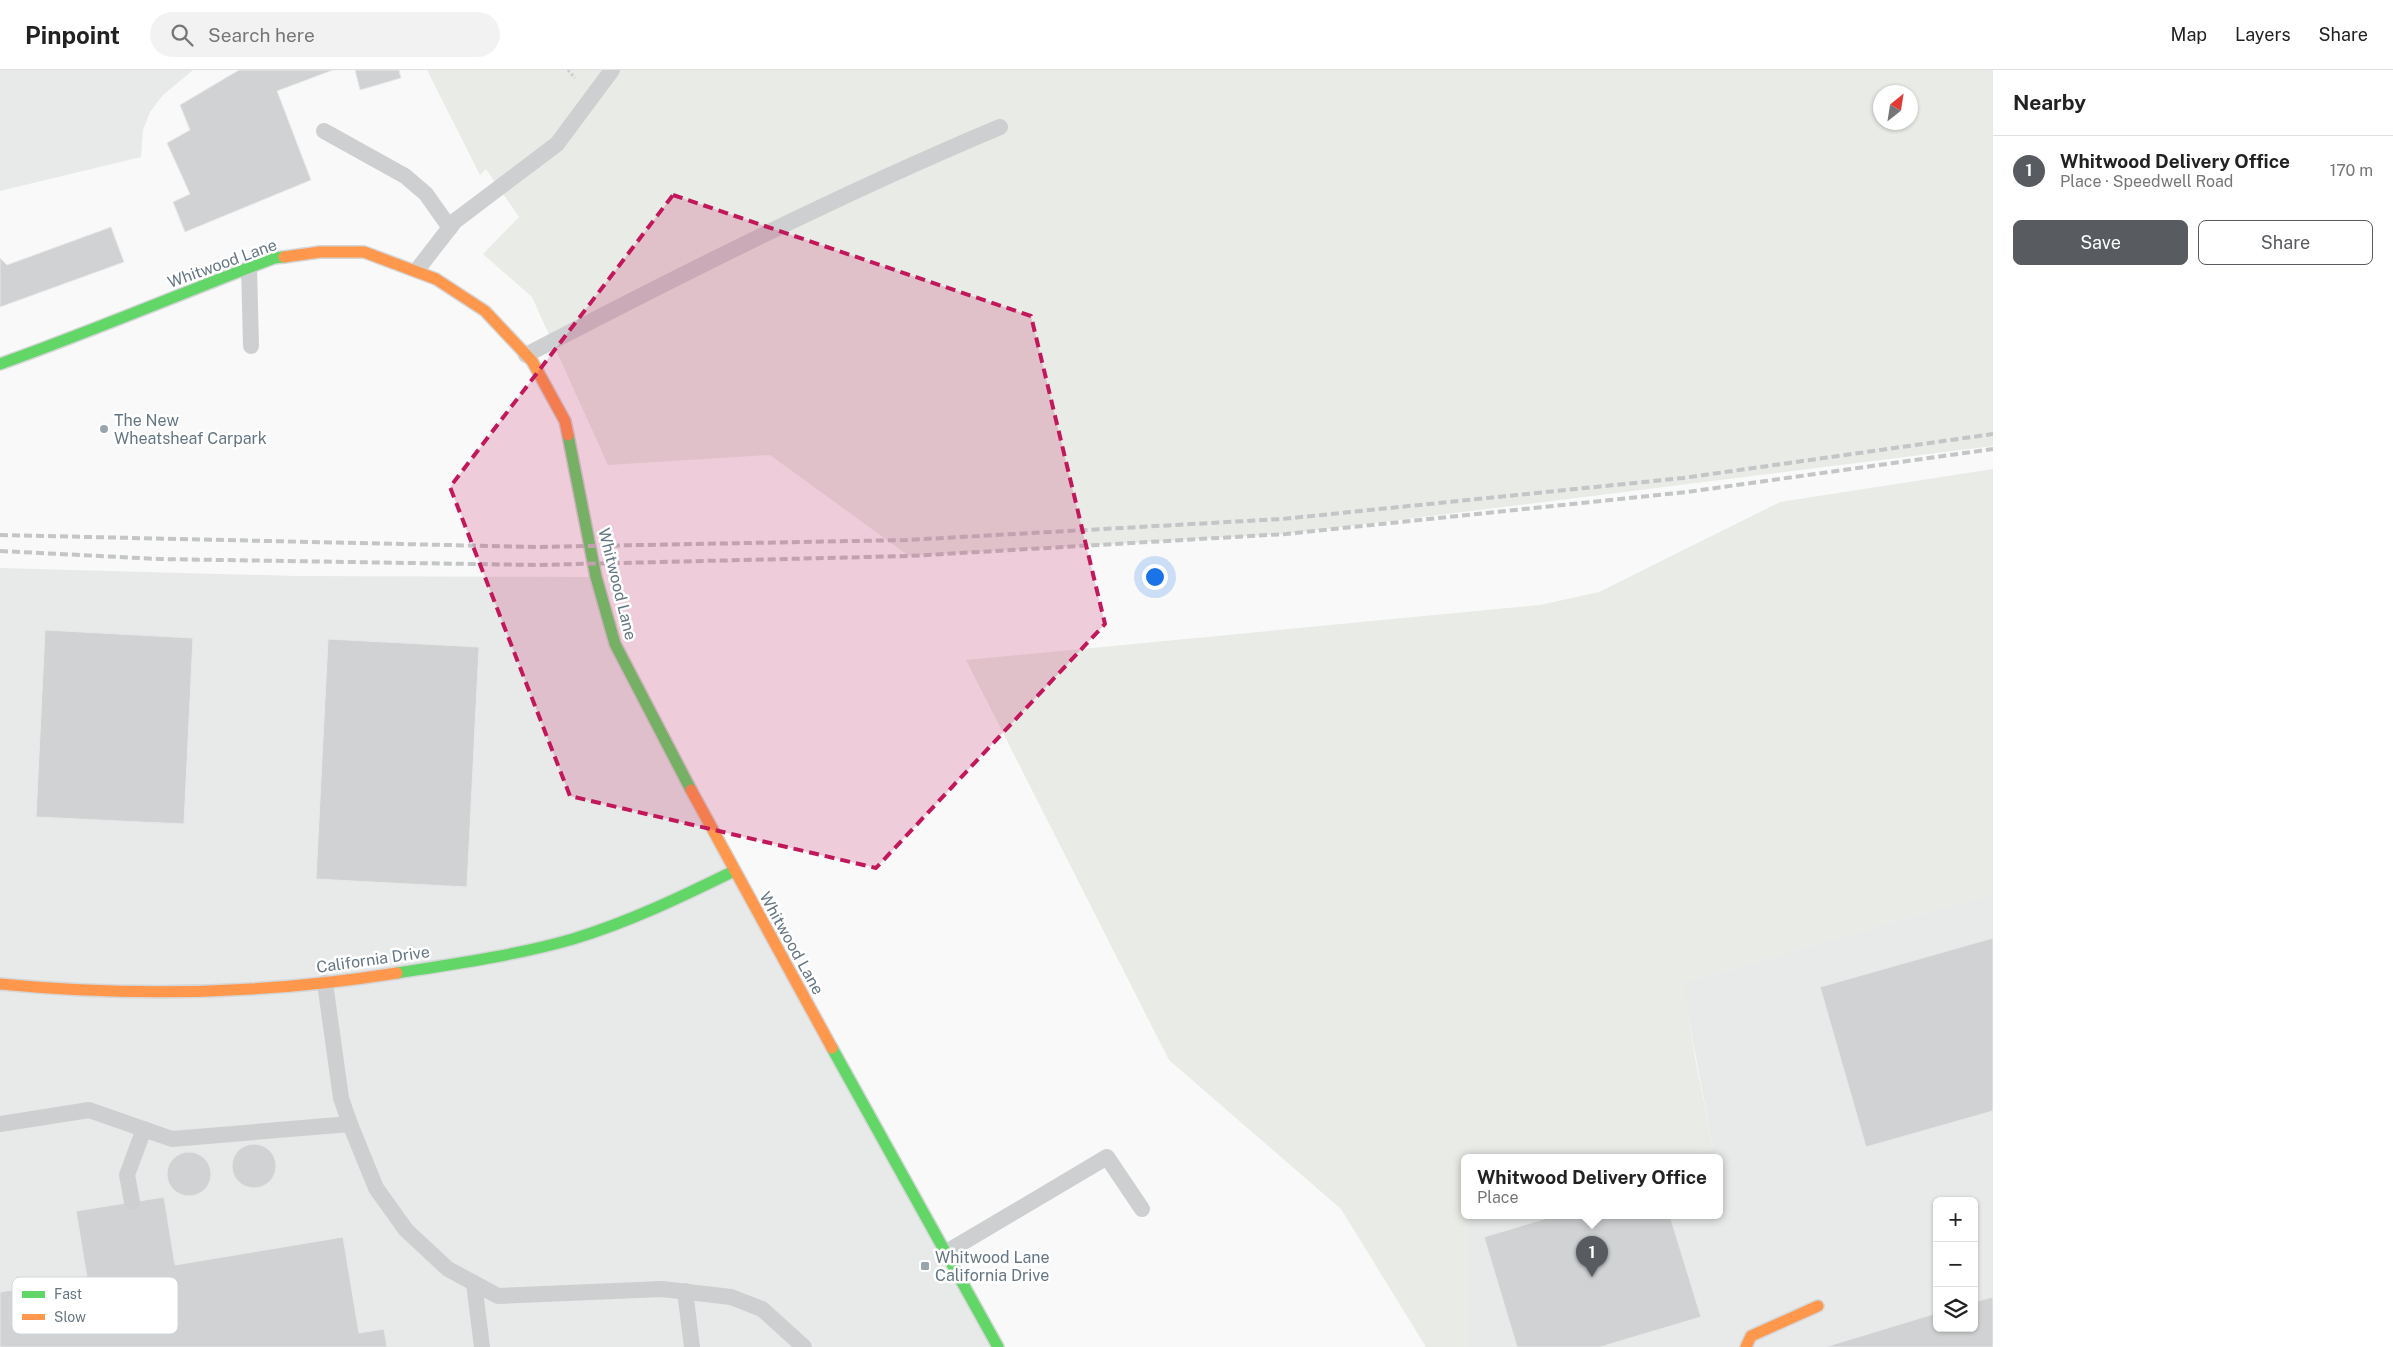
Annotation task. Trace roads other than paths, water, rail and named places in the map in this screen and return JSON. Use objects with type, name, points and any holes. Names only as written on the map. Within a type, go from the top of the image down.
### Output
[{"type":"street","name":"Whitwood Lane","points":[[0,364],[88,333],[250,266],[274,258],[320,252],[364,252],[417,270],[436,279],[485,311],[532,361],[565,421],[596,577],[615,644],[734,871],[998,1347]]},
{"type":"street","name":"California Drive","points":[[0,984],[61,990],[155,993],[251,990],[325,983],[470,961],[572,939],[657,909],[734,871]]},
{"type":"street","points":[[1746,1347],[1751,1336],[1818,1306]]},
{"type":"lane","points":[[417,270],[455,221],[557,144],[612,70]]},
{"type":"lane","points":[[526,355],[714,258],[925,159],[1000,127]]},
{"type":"lane","points":[[324,130],[405,176],[426,194],[450,228]]},
{"type":"lane","points":[[250,266],[251,346]]},
{"type":"lane","points":[[325,983],[341,1098],[376,1188],[406,1230],[448,1269],[498,1296],[662,1289],[732,1297],[762,1309],[804,1347]]},
{"type":"lane","points":[[0,1124],[89,1110],[172,1139],[350,1124]]},
{"type":"lane","points":[[132,1202],[127,1175],[144,1129]]},
{"type":"lane","points":[[945,1252],[1107,1157],[1142,1209]]},
{"type":"lane","points":[[474,1283],[482,1347]]},
{"type":"lane","points":[[685,1291],[692,1347]]},
{"type":"railway","points":[[0,535],[536,547],[907,540],[1282,519],[1683,478],[1993,434]]},
{"type":"railway","points":[[0,551],[159,559],[537,565],[909,556],[1286,534],[1687,492],[1993,449]]},
{"type":"place","name":"The New Wheatsheaf Carpark","points":[[104,429]]},
{"type":"place","name":"Whitwood Lane California Drive","points":[[925,1266]]},
{"type":"place","name":"Whitwood Delivery Office","points":[[1592,1277]]}]
